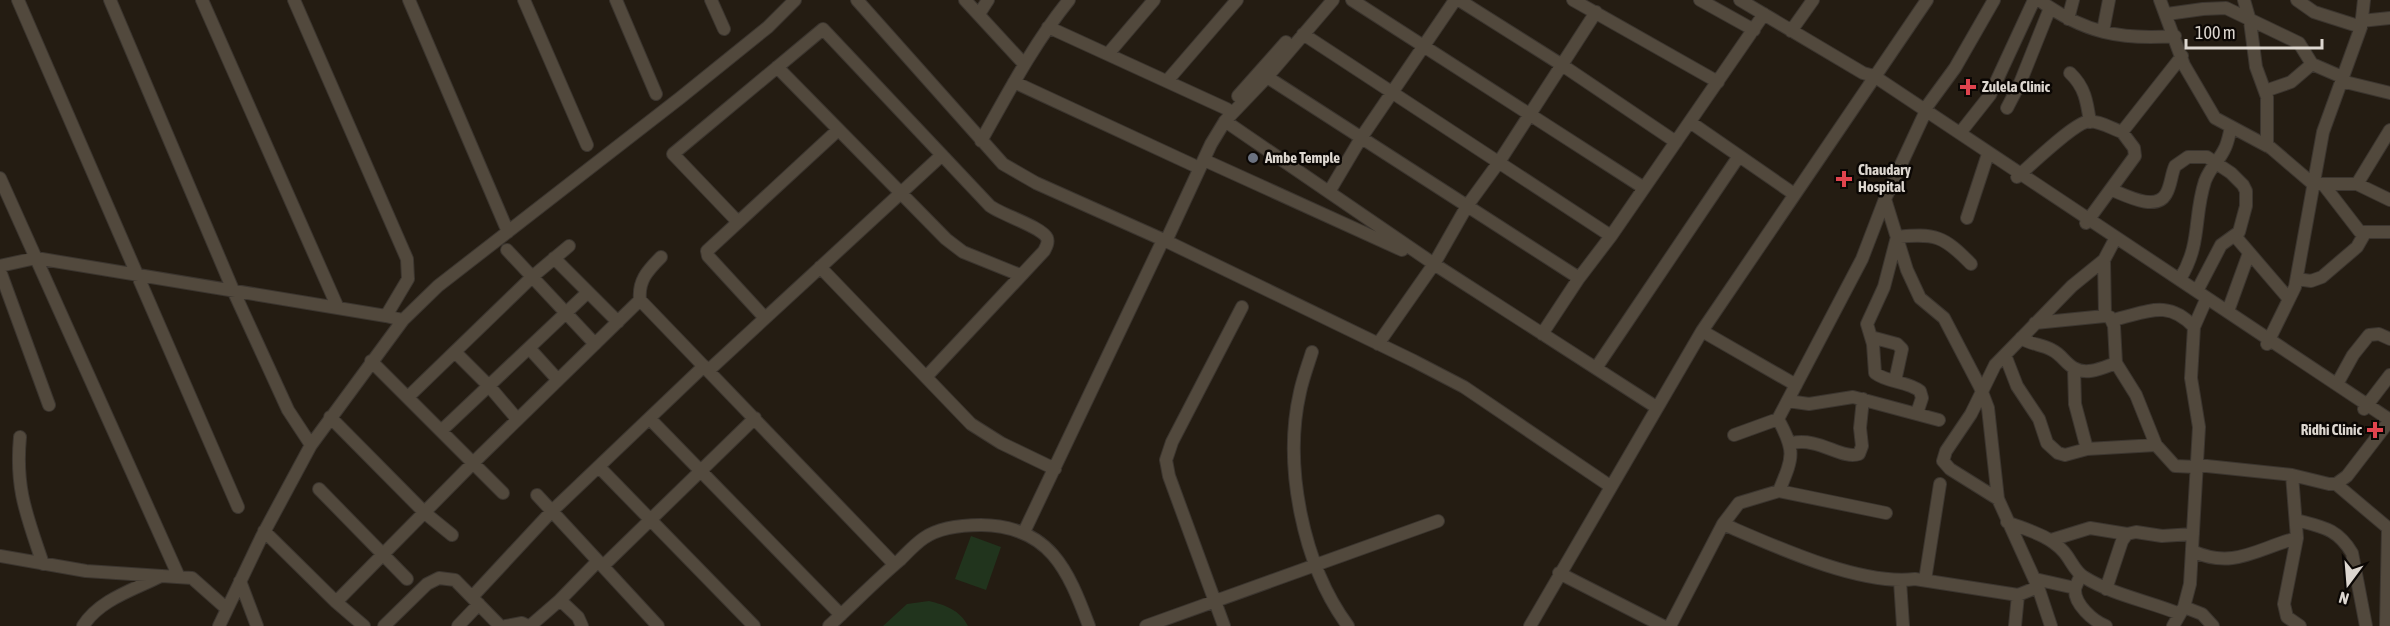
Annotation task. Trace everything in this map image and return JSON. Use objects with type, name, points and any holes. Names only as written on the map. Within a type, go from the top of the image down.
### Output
[{"type":"street","points":[[18,0],[238,507]]},
{"type":"street","points":[[110,0],[233,290],[288,410],[310,445]]},
{"type":"street","points":[[202,0],[338,308]]},
{"type":"street","points":[[294,0],[407,259],[408,279],[386,316]]},
{"type":"street","points":[[409,0],[508,232]]},
{"type":"street","points":[[524,0],[586,145]]},
{"type":"street","points":[[616,0],[656,94]]},
{"type":"street","points":[[711,0],[724,29]]},
{"type":"street","points":[[219,626],[264,531],[310,445],[403,320],[438,286],[689,91],[768,27],[795,0]]},
{"type":"street","points":[[856,0],[1003,164],[1035,183],[1162,240],[1464,387],[1610,486]]},
{"type":"street","points":[[965,0],[1024,64]]},
{"type":"street","points":[[979,14],[988,0]]},
{"type":"street","points":[[981,141],[1024,64],[1069,0]]},
{"type":"street","points":[[1108,54],[1154,0]]},
{"type":"street","points":[[1167,81],[1237,0]]},
{"type":"street","points":[[1024,532],[1199,162],[1205,140],[1323,0]]},
{"type":"street","points":[[1226,115],[1267,77],[1333,0]]},
{"type":"street","points":[[1352,0],[1644,188]]},
{"type":"street","points":[[1329,192],[1361,138],[1457,0],[1562,65],[1676,142]]},
{"type":"street","points":[[1573,0],[1718,82]]},
{"type":"street","points":[[1700,0],[1754,30]]},
{"type":"street","points":[[1740,0],[1870,76],[1988,158],[2019,175]]},
{"type":"street","points":[[1791,31],[1813,0]]},
{"type":"street","points":[[1530,626],[1656,406],[1702,331],[1870,76],[1927,0]]},
{"type":"street","points":[[1734,435],[1778,419],[1862,259],[1924,112],[1955,69],[1994,0]]},
{"type":"street","points":[[1960,133],[1990,95],[2034,0]]},
{"type":"street","points":[[2068,19],[2073,0]]},
{"type":"street","points":[[2103,31],[2109,0]]},
{"type":"street","points":[[2160,0],[2184,65],[2215,118],[2267,146],[2318,184],[2358,230],[2365,233],[2390,232]]},
{"type":"street","points":[[2244,0],[2250,21],[2256,67],[2267,97],[2267,146]]},
{"type":"street","points":[[2297,0],[2314,12],[2361,24],[2390,18]]},
{"type":"street","points":[[2268,342],[2297,279],[2318,184],[2324,132],[2361,24],[2364,0]]},
{"type":"street","points":[[2007,108],[2023,75],[2044,4],[2068,19],[2103,31],[2142,39],[2175,36]]},
{"type":"street","points":[[2167,14],[2226,8],[2299,43],[2312,64],[2341,79],[2390,93]]},
{"type":"street","points":[[1378,344],[1434,264],[1467,206],[1499,162],[1596,12]]},
{"type":"street","points":[[1542,334],[1764,14]]},
{"type":"street","points":[[1048,27],[1167,81],[1226,115],[1329,192],[1434,264],[1656,406]]},
{"type":"street","points":[[738,222],[673,154],[824,29],[995,210],[1046,236],[1047,246],[1044,251],[926,377]]},
{"type":"street","points":[[1303,33],[1611,236]]},
{"type":"street","points":[[2122,132],[2182,56]]},
{"type":"street","points":[[2265,91],[2291,82],[2312,64]]},
{"type":"street","points":[[777,67],[946,239],[963,252],[1020,275]]},
{"type":"street","points":[[2070,73],[2079,81],[2084,91],[2090,122]]},
{"type":"street","points":[[1267,77],[1579,278]]},
{"type":"street","points":[[1014,82],[1434,264]]},
{"type":"street","points":[[1924,112],[1960,133],[2088,221],[2228,311],[2268,342],[2366,407]]},
{"type":"street","points":[[1690,122],[1794,194]]},
{"type":"street","points":[[2019,175],[2069,132],[2090,122],[2122,132],[2134,148],[2135,156],[2088,221]]},
{"type":"street","points":[[2180,279],[2192,258],[2199,205],[2205,182],[2215,161],[2226,147],[2231,127]]},
{"type":"street","points":[[765,318],[707,253],[708,249],[838,130]]},
{"type":"street","points":[[2357,184],[2386,147],[2390,130]]},
{"type":"street","points":[[458,626],[476,601],[552,511],[650,419],[765,318],[942,155]]},
{"type":"street","points":[[1596,368],[1739,156]]},
{"type":"street","points":[[2112,190],[2140,201],[2156,202],[2167,193],[2175,166],[2196,156],[2215,161],[2239,180],[2246,191],[2243,224],[2235,236],[2221,245],[2197,291]]},
{"type":"street","points":[[1967,218],[1988,158]]},
{"type":"street","points":[[0,178],[179,577]]},
{"type":"street","points":[[2318,184],[2357,184],[2390,200]]},
{"type":"street","points":[[1886,199],[1907,270],[1920,298],[1944,318],[1983,393],[1988,408],[1998,499],[2036,583],[2051,626]]},
{"type":"street","points":[[2088,221],[2205,302],[2337,384],[2389,424],[2347,476],[2336,484],[2292,475],[2175,466],[2156,445],[2136,395],[2116,363],[2115,337],[2109,318],[2104,260]]},
{"type":"street","points":[[2297,279],[2311,280],[2322,277],[2357,247],[2365,233]]},
{"type":"street","points":[[1897,237],[1923,234],[1935,237],[1953,246],[1971,264]]},
{"type":"street","points":[[2235,236],[2289,299]]},
{"type":"street","points":[[1897,237],[1884,287],[1867,324],[1875,373],[1881,378],[1920,391],[1922,398],[1917,413]]},
{"type":"street","points":[[1998,499],[1950,468],[1943,461],[1946,451],[1983,393],[1995,365],[2072,286],[2104,260],[2114,241]]},
{"type":"street","points":[[408,398],[532,277],[569,246]]},
{"type":"street","points":[[507,250],[595,344]]},
{"type":"street","points":[[2228,311],[2249,253]]},
{"type":"street","points":[[661,257],[642,279],[639,288],[640,300],[894,564]]},
{"type":"street","points":[[0,266],[36,258],[403,320]]},
{"type":"street","points":[[554,258],[618,322]]},
{"type":"street","points":[[820,267],[971,424],[1001,443],[1055,469]]},
{"type":"street","points":[[0,271],[49,405]]},
{"type":"street","points":[[441,431],[588,292]]},
{"type":"street","points":[[336,602],[473,463],[640,300]]},
{"type":"street","points":[[2173,626],[2182,610],[2190,584],[2199,427],[2191,378],[2194,327],[2205,302]]},
{"type":"street","points":[[1224,626],[1169,476],[1166,460],[1172,442],[1242,307]]},
{"type":"street","points":[[2035,323],[2109,318],[2166,309],[2178,313],[2194,327]]},
{"type":"street","points":[[1702,331],[1796,385]]},
{"type":"street","points":[[2337,384],[2369,335],[2379,333],[2390,339]]},
{"type":"street","points":[[1871,338],[1897,344],[1902,349],[1894,381]]},
{"type":"street","points":[[2021,338],[2026,342],[2051,349],[2074,368],[2085,371],[2097,370],[2116,363]]},
{"type":"street","points":[[529,348],[558,380]]},
{"type":"street","points":[[455,352],[518,419]]},
{"type":"street","points":[[1312,352],[1299,393],[1296,479],[1303,527],[1314,566],[1335,608],[1348,626]]},
{"type":"street","points":[[2005,355],[2017,386],[2032,406],[2051,449],[2066,455],[2087,449],[2156,445]]},
{"type":"street","points":[[371,361],[503,493]]},
{"type":"street","points":[[2074,368],[2074,404],[2087,449]]},
{"type":"street","points":[[2366,407],[2389,379]]},
{"type":"street","points":[[1788,401],[1809,405],[1853,397],[1939,420]]},
{"type":"street","points":[[1792,443],[1805,441],[1846,455],[1859,454],[1862,446],[1860,428],[1863,399]]},
{"type":"street","points":[[330,417],[425,513],[452,535]]},
{"type":"street","points":[[506,626],[522,623],[529,626],[650,520],[755,418]]},
{"type":"street","points":[[650,419],[841,615]]},
{"type":"street","points":[[1778,419],[1792,443],[1789,467],[1779,491]]},
{"type":"street","points":[[20,437],[17,465],[22,501],[43,564]]},
{"type":"street","points":[[599,467],[754,626]]},
{"type":"street","points":[[2292,475],[2297,538],[2284,604],[2287,617],[2301,626]]},
{"type":"street","points":[[1925,580],[1940,484]]},
{"type":"street","points":[[2336,484],[2388,528],[2386,626]]},
{"type":"street","points":[[319,489],[407,579]]},
{"type":"street","points":[[1670,626],[1723,524],[1739,502],[1779,491],[1886,513]]},
{"type":"street","points":[[537,495],[658,626]]},
{"type":"street","points":[[2296,520],[2328,529],[2346,543],[2352,553],[2366,626]]},
{"type":"street","points":[[1146,626],[1438,521]]},
{"type":"street","points":[[2007,522],[2051,540],[2065,552],[2081,575],[2106,590],[2202,614],[2213,626]]},
{"type":"street","points":[[1723,524],[1831,567],[1900,581],[1925,580],[2018,595],[2036,583],[2075,588]]},
{"type":"street","points":[[829,626],[924,538],[962,525],[999,525],[1024,532],[1042,543],[1056,558],[1072,582],[1089,626]]},
{"type":"street","points":[[2051,540],[2090,528],[2127,534],[2136,532],[2162,536],[2193,534]]},
{"type":"street","points":[[264,531],[336,602],[364,626]]},
{"type":"street","points":[[2106,590],[2122,541],[2127,534]]},
{"type":"street","points":[[2192,551],[2213,558],[2236,559],[2255,555],[2279,542],[2297,538]]},
{"type":"street","points":[[0,556],[86,571],[192,578],[226,609]]},
{"type":"street","points":[[1559,573],[1663,626]]},
{"type":"street","points":[[2081,575],[2075,588],[2079,601],[2086,612],[2106,626]]},
{"type":"street","points":[[83,626],[88,617],[104,604],[161,576]]},
{"type":"street","points":[[384,626],[427,584],[439,578],[455,580],[500,626]]},
{"type":"street","points":[[240,581],[257,626]]},
{"type":"street","points":[[1900,581],[1903,626]]},
{"type":"street","points":[[2014,626],[2018,595]]},
{"type":"street","points":[[560,600],[578,617],[582,626]]},
{"type":"green space","points":[[971,536],[1001,547],[986,590],[955,579]]},
{"type":"green space","points":[[929,601],[956,612],[968,626],[883,626],[907,604]]},
{"type":"place","name":"Zulela Clinic","points":[[1968,87]]},
{"type":"place","name":"Ambe Temple","points":[[1253,158]]},
{"type":"place","name":"Chaudary Hospital","points":[[1844,179]]},
{"type":"place","name":"Ridhi Clinic","points":[[2375,430]]}]
